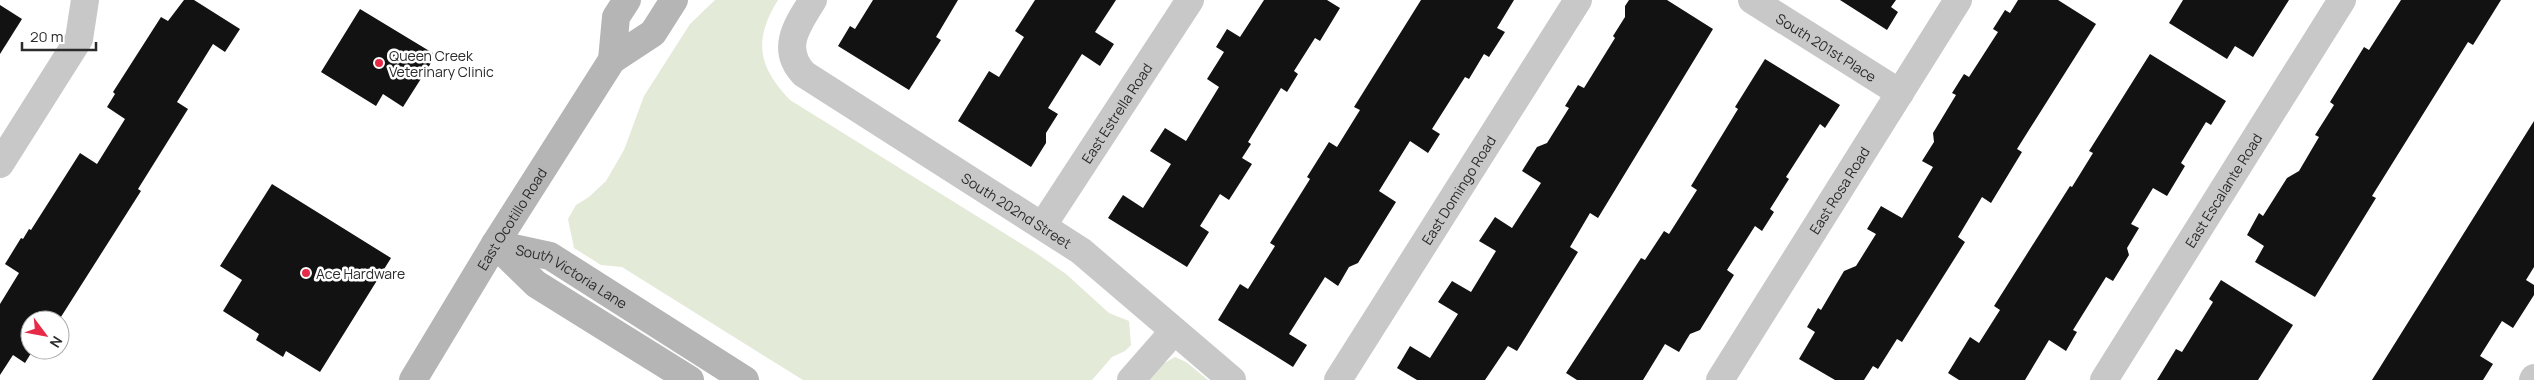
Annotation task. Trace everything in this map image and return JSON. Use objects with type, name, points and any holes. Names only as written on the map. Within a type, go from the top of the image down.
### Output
[{"type":"main road","name":"East Ocotillo Road","points":[[612,60],[616,17],[627,0]]},
{"type":"main road","name":"East Ocotillo Road","points":[[413,380],[495,244],[612,60],[653,33],[674,0]]},
{"type":"main road","name":"South Victoria Lane","points":[[495,244],[530,280],[690,380]]},
{"type":"main road","name":"South Victoria Lane","points":[[495,244],[550,256],[745,380]]},
{"type":"street","points":[[0,164],[79,39],[85,0]]},
{"type":"street","name":"South 202nd Street","points":[[813,0],[794,31],[791,44],[793,56],[799,70],[1043,225],[1096,263],[1232,380]]},
{"type":"street","name":"East Estrella Road","points":[[1043,225],[1190,0]]},
{"type":"street","name":"East Domingo Road","points":[[1338,380],[1578,0]]},
{"type":"street","name":"South 201st Place","points":[[1752,0],[1900,93]]},
{"type":"street","name":"East Rosa Road","points":[[1720,380],[1958,0]]},
{"type":"street","name":"East Escalante Road","points":[[2104,380],[2342,0]]},
{"type":"street","points":[[1131,380],[1174,331]]},
{"type":"green space","points":[[715,0],[778,0],[765,28],[762,41],[763,53],[771,76],[790,100],[1036,253],[1066,274],[1109,313],[1129,321],[1131,345],[1125,351],[1112,357],[1092,380],[803,380],[622,267],[601,265],[574,248],[568,219],[576,205],[589,197],[606,181],[624,150],[644,96],[690,24]]},
{"type":"green space","points":[[1175,357],[1186,362],[1208,380],[1149,380],[1163,364]]},
{"type":"building","points":[[184,0],[194,0],[240,29],[225,52],[213,44],[177,102],[188,109],[138,189],[141,191],[65,310],[20,310],[20,360],[13,355],[0,375],[0,304],[19,273],[5,264],[21,238],[23,239],[29,229],[31,230],[80,153],[97,164],[125,119],[107,107],[115,94],[113,92],[161,17],[168,21]]},
{"type":"building","points":[[873,0],[958,0],[936,37],[941,40],[909,90],[838,46],[850,26],[855,29]]},
{"type":"building","points":[[1035,0],[1116,0],[1095,32],[1114,44],[1100,66],[1082,54],[1048,108],[1058,114],[1046,133],[1046,143],[1031,167],[958,121],[989,71],[999,77],[1024,37],[1015,31]]},
{"type":"building","points":[[1264,0],[1327,0],[1340,8],[1320,41],[1315,38],[1294,71],[1298,74],[1287,92],[1281,88],[1248,142],[1251,144],[1242,158],[1252,164],[1229,200],[1220,194],[1200,226],[1209,232],[1187,267],[1108,218],[1123,195],[1143,208],[1171,164],[1150,151],[1165,128],[1186,141],[1219,87],[1207,79],[1224,52],[1216,47],[1227,29],[1240,37]]},
{"type":"building","points":[[1421,0],[1514,0],[1497,28],[1505,32],[1489,57],[1484,54],[1469,79],[1465,77],[1432,129],[1440,134],[1428,153],[1410,141],[1379,191],[1396,202],[1358,263],[1349,267],[1338,286],[1325,277],[1289,334],[1307,345],[1293,367],[1218,320],[1240,284],[1248,289],[1275,246],[1270,243],[1310,179],[1307,177],[1329,142],[1337,147],[1360,110],[1354,107]]},
{"type":"building","points":[[1629,0],[1667,0],[1713,29],[1598,218],[1590,213],[1570,247],[1578,252],[1517,351],[1508,346],[1485,380],[1417,380],[1397,368],[1410,346],[1430,358],[1458,314],[1438,302],[1452,281],[1471,292],[1496,251],[1479,241],[1495,217],[1512,228],[1541,183],[1522,171],[1537,147],[1547,143],[1569,108],[1565,106],[1578,85],[1584,88],[1615,38],[1613,36],[1625,17],[1625,6]]},
{"type":"building","points":[[1840,0],[1896,0],[1891,7],[1898,12],[1887,30]]},
{"type":"building","points":[[2018,0],[2058,0],[2096,24],[2017,149],[2022,152],[1991,203],[1982,197],[1958,237],[1965,242],[1902,342],[1897,339],[1878,369],[1873,366],[1864,380],[1835,380],[1799,359],[1815,332],[1807,327],[1818,308],[1821,310],[1844,271],[1856,266],[1876,234],[1867,229],[1881,206],[1902,218],[1933,167],[1922,161],[1934,142],[1933,133],[1956,95],[1952,93],[1964,74],[1969,77],[1998,32],[1993,29],[2005,10],[2010,13]]},
{"type":"building","points":[[2183,0],[2289,0],[2253,57],[2235,46],[2227,59],[2169,23]]},
{"type":"building","points":[[2401,0],[2501,0],[2473,45],[2468,42],[2372,196],[2376,198],[2315,297],[2255,262],[2264,246],[2247,235],[2259,213],[2263,216],[2287,178],[2299,171],[2319,137],[2315,135],[2334,105],[2330,102],[2364,47],[2369,50]]},
{"type":"building","points":[[0,5],[22,19],[0,54]]},
{"type":"building","name":"Queen Creek Veterinary Clinic","points":[[360,9],[436,55],[403,107],[383,94],[376,106],[321,72]]},
{"type":"building","points":[[2150,54],[2226,101],[2211,125],[2206,122],[2181,163],[2185,166],[2167,196],[2153,188],[2131,224],[2139,228],[2127,248],[2129,255],[2113,281],[2106,277],[2073,330],[2077,332],[2066,351],[2049,340],[2025,380],[1959,380],[1948,373],[1970,337],[1979,343],[2000,310],[1994,306],[2070,186],[2072,187],[2093,153],[2089,151]]},
{"type":"building","points":[[1765,59],[1840,105],[1825,128],[1820,124],[1786,177],[1789,179],[1770,209],[1774,212],[1762,231],[1755,226],[1727,270],[1734,275],[1700,330],[1690,334],[1679,352],[1665,344],[1643,380],[1577,380],[1566,373],[1641,258],[1645,260],[1664,231],[1669,234],[1697,190],[1691,186],[1738,109],[1735,107]]},
{"type":"building","points":[[2534,121],[2534,267],[2526,280],[2534,285],[2534,295],[2513,328],[2502,321],[2480,356],[2493,364],[2483,380],[2372,380]]},
{"type":"building","name":"Ace Hardware","points":[[272,184],[391,258],[320,372],[286,351],[283,357],[256,340],[259,334],[223,311],[242,280],[220,266]]},
{"type":"building","points":[[2221,280],[2293,325],[2258,380],[2157,380],[2176,349],[2182,352],[2213,302],[2209,299]]},
{"type":"place","name":"Queen Creek Veterinary Clinic","points":[[379,63]]},
{"type":"place","name":"Ace Hardware","points":[[306,273]]}]
